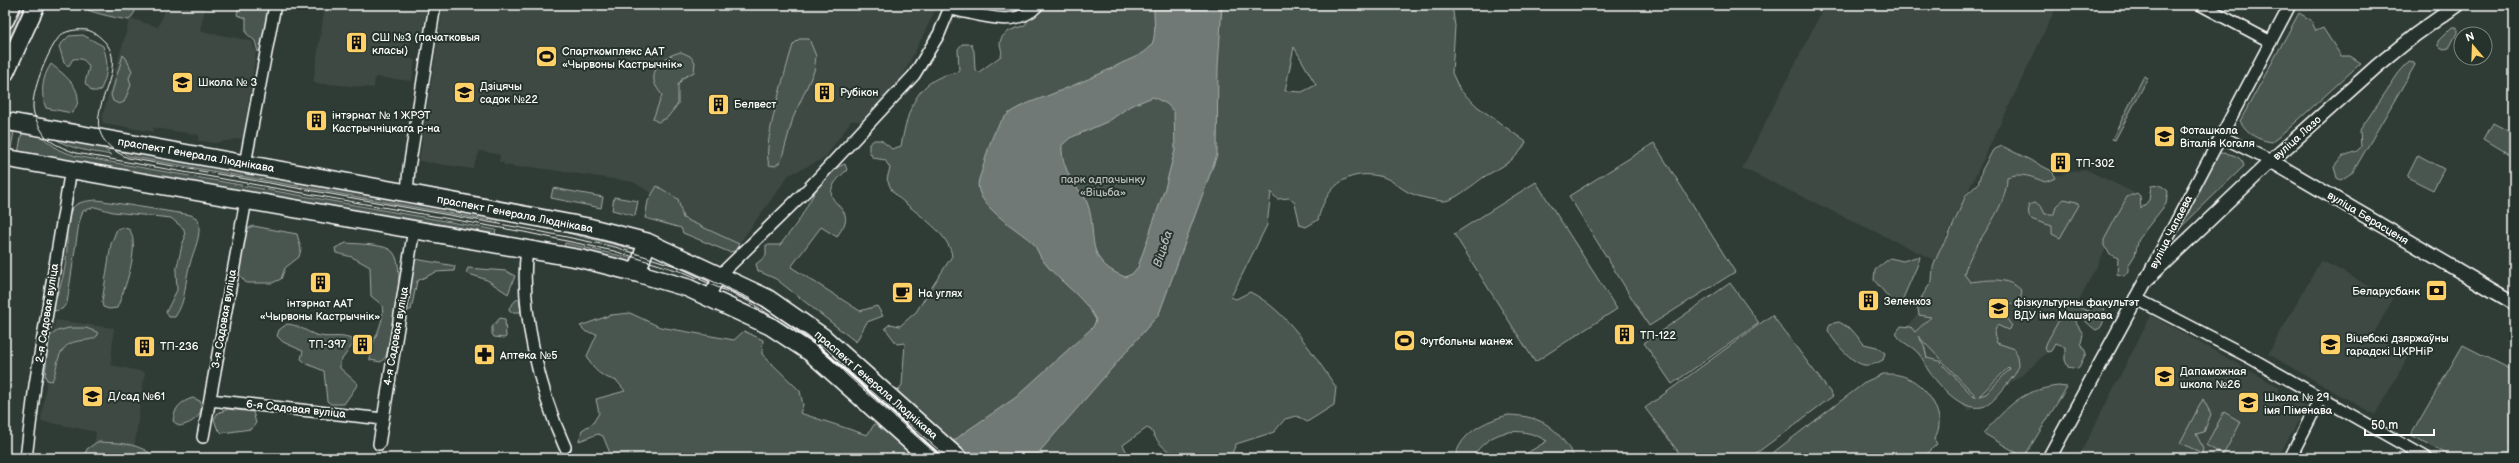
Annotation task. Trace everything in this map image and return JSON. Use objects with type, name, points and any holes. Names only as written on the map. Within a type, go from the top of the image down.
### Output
[{"type":"main road","points":[[5,14],[11,5]]},
{"type":"main road","points":[[5,20],[11,5]]},
{"type":"main road","points":[[5,73],[36,5]]},
{"type":"main road","name":"праспект Генерала Люднікава","points":[[7,119],[588,227],[647,242],[720,275],[779,307],[823,337],[958,458]]},
{"type":"main road","name":"праспект Генерала Люднікава","points":[[5,158],[527,249],[637,272],[709,297],[776,330],[811,353],[929,458]]},
{"type":"main road","points":[[637,272],[647,242]]},
{"type":"street","points":[[245,164],[275,5]]},
{"type":"street","points":[[407,193],[410,161],[435,5]]},
{"type":"street","points":[[709,297],[720,275],[808,189],[914,76],[939,34],[951,7],[1009,20],[1022,17],[1038,5]]},
{"type":"street","points":[[2201,5],[2271,42]]},
{"type":"street","name":"вуліца Чапаева","points":[[2049,458],[2146,280],[2220,136],[2290,5]]},
{"type":"street","name":"вуліца Лазо","points":[[2146,280],[2271,161],[2382,62],[2415,35],[2457,5]]},
{"type":"street","name":"вуліца Берасценя","points":[[2220,136],[2271,161],[2514,302]]},
{"type":"street","name":"2-я Садовая вуліца","points":[[26,458],[35,385],[71,169]]},
{"type":"street","name":"3-я Садовая вуліца","points":[[203,437],[246,200]]},
{"type":"street","name":"4-я Садовая вуліца","points":[[379,444],[414,229]]},
{"type":"street","points":[[527,249],[525,266],[526,287],[536,363],[553,420],[565,447]]},
{"type":"street","points":[[2135,298],[2247,356],[2320,399],[2427,458]]},
{"type":"street","points":[[2290,458],[2320,399]]},
{"type":"street","name":"6-я Садовая вуліца","points":[[210,400],[383,419]]},
{"type":"shaded area","name":"Школа № 3","points":[[167,5],[206,5],[200,31],[252,41],[256,53],[243,138],[215,143],[198,141],[199,135],[154,128],[153,132],[103,123],[102,117],[130,18],[158,27]]},
{"type":"shaded area","points":[[325,5],[427,5],[422,37],[411,36],[407,58],[415,60],[412,81],[375,77],[374,88],[313,83]]},
{"type":"shaded area","points":[[443,5],[938,5],[902,78],[884,103],[865,121],[851,121],[825,158],[789,175],[739,244],[683,218],[678,199],[658,186],[653,194],[633,182],[524,166],[523,168],[503,165],[504,163],[499,162],[500,155],[480,151],[472,169],[419,161]]},
{"type":"shaded area","points":[[1825,5],[2049,5],[2056,8],[1935,260],[1938,262],[1742,168]]},
{"type":"shaded area","name":"фізкультурны факультэт ВДУ імя Машэрава","points":[[2085,169],[2135,193],[2056,344],[2024,374],[1968,411],[1901,335],[1943,282],[2002,175],[2038,172],[2059,175]]},
{"type":"shaded area","name":"Віцебскі дзяржаўны гарадскі ЦКРНіР","points":[[2321,260],[2393,299],[2373,335],[2409,356],[2375,415],[2268,354]]},
{"type":"shaded area","points":[[2151,315],[2279,387],[2277,391],[2306,407],[2278,458],[2078,458]]},
{"type":"shaded area","name":"Д/сад №61","points":[[55,320],[114,328],[111,365],[145,372],[133,457],[93,451],[96,432],[41,421]]},
{"type":"green space","points":[[20,5],[25,5],[5,49],[5,38]]},
{"type":"green space","points":[[87,5],[133,5],[135,12],[129,20],[107,16],[88,10]]},
{"type":"green space","points":[[239,5],[269,5],[269,24],[267,36],[258,52],[255,41],[246,33],[246,18],[237,15]]},
{"type":"green space","name":"парк адпачынку «Віцьба»","points":[[1027,5],[1452,5],[1455,26],[1452,73],[1460,90],[1478,107],[1526,142],[1519,153],[1510,162],[1487,175],[1459,195],[1443,201],[1422,197],[1406,191],[1383,177],[1367,175],[1356,176],[1338,184],[1331,191],[1321,209],[1318,220],[1306,227],[1300,225],[1295,203],[1289,198],[1277,199],[1271,192],[1267,225],[1231,297],[1236,299],[1250,292],[1264,300],[1288,321],[1336,387],[1334,405],[1307,422],[1297,416],[1285,419],[1274,432],[1236,444],[1230,458],[1193,458],[1173,453],[1157,441],[1151,430],[1147,428],[1123,445],[1130,458],[612,458],[603,436],[598,434],[579,441],[582,430],[593,423],[599,413],[596,399],[625,391],[617,381],[598,372],[589,361],[587,356],[597,334],[586,332],[580,326],[611,315],[630,313],[660,327],[734,340],[744,331],[763,340],[762,354],[800,391],[803,405],[800,413],[867,435],[902,385],[905,343],[897,344],[885,328],[890,324],[900,326],[916,312],[952,256],[944,238],[937,230],[893,192],[887,179],[890,168],[885,160],[873,158],[869,151],[869,144],[874,140],[881,140],[892,149],[901,146],[907,120],[916,97],[933,81],[944,75],[959,72],[958,49],[962,44],[971,44],[974,51],[975,70],[979,72],[1001,56],[1002,53],[1000,43],[1001,39],[1006,33],[1013,29],[1025,26],[1028,20],[1025,10]],"holes":[[[1294,47],[1316,85],[1302,92],[1285,91]]]},
{"type":"green space","points":[[2299,13],[2311,20],[2316,31],[2323,28],[2341,56],[2350,56],[2361,63],[2285,132],[2272,142],[2267,141],[2253,136],[2240,121]]},
{"type":"green space","points":[[2453,27],[2453,40],[2449,48],[2444,49],[2438,46],[2438,41]]},
{"type":"green space","points":[[83,35],[103,46],[105,52],[107,69],[105,80],[100,91],[92,91],[85,83],[89,67],[86,62],[81,59],[73,59],[68,67],[64,63],[59,46],[69,36]]},
{"type":"green space","points":[[799,39],[809,39],[816,56],[814,71],[793,118],[781,161],[775,166],[769,165],[768,144],[774,113],[793,45]]},
{"type":"green space","points":[[681,52],[690,56],[695,62],[694,72],[683,78],[678,85],[678,104],[667,118],[658,122],[653,119],[662,95],[656,87],[654,75],[658,65],[662,61],[671,55]]},
{"type":"green space","points":[[123,55],[132,71],[129,78],[131,85],[124,102],[119,104],[113,101],[111,95]]},
{"type":"green space","points":[[2409,61],[2414,62],[2415,65],[2353,172],[2341,180],[2337,178],[2334,167],[2343,156],[2357,151],[2361,147],[2360,130],[2398,74]]},
{"type":"green space","points":[[51,64],[69,80],[77,92],[77,106],[72,113],[46,108],[43,97],[43,86],[46,74]]},
{"type":"green space","points":[[2144,76],[2148,78],[2115,140],[2112,139]]},
{"type":"green space","points":[[2493,123],[2514,134],[2512,156],[2484,139]]},
{"type":"green space","points":[[5,131],[14,132],[10,153],[5,152]]},
{"type":"green space","points":[[22,133],[39,135],[59,150],[76,156],[496,230],[495,235],[18,153]]},
{"type":"green space","points":[[54,138],[103,147],[111,155],[74,148]]},
{"type":"green space","points":[[1654,143],[1735,272],[1649,326],[1569,196]]},
{"type":"green space","points":[[2002,146],[2052,171],[2056,178],[2045,182],[2022,175],[2007,177],[2006,190],[2002,203],[1968,262],[1964,274],[1970,282],[1991,280],[2004,281],[2016,286],[2022,291],[2020,302],[2005,306],[2004,315],[2012,326],[2008,330],[1997,325],[1994,334],[1997,343],[2015,349],[2018,362],[2017,370],[1992,402],[1982,407],[1974,407],[1966,405],[1951,396],[1938,383],[1916,351],[1901,340],[1896,333],[1901,326],[1911,327],[1915,332],[1931,317],[1919,315],[1917,304],[1932,281],[1933,267],[1940,249],[1948,237],[1966,195],[1978,184],[1982,170],[1993,150]],"holes":[[[1918,336],[1976,396],[1976,397],[1974,397],[1939,361],[1927,358],[1924,345]],[[2009,367],[2010,369],[1986,394],[1979,396]]]},
{"type":"green space","points":[[117,148],[499,217],[498,222],[128,156]]},
{"type":"green space","points":[[2218,153],[2226,153],[2238,157],[2243,162],[2244,166],[2176,232]]},
{"type":"green space","points":[[2418,155],[2444,169],[2433,190],[2407,177]]},
{"type":"green space","points":[[845,164],[847,170],[832,189],[834,201],[843,210],[845,216],[844,225],[837,237],[821,227],[791,267],[860,311],[877,306],[883,316],[867,322],[856,342],[776,279],[758,271],[756,264],[766,256],[766,245],[780,245],[799,220],[812,196],[829,173]]},
{"type":"green space","points":[[1536,182],[1617,309],[1535,362],[1454,234]]},
{"type":"green space","points":[[2160,185],[2168,191],[2166,204],[2139,238],[2135,255],[2128,266],[2128,271],[2124,276],[2117,274],[2118,258],[2111,255],[2104,246],[2104,240],[2127,197],[2137,193],[2140,196],[2141,209],[2149,200],[2151,186]]},
{"type":"green space","points":[[657,186],[678,199],[683,218],[739,244],[735,251],[729,252],[683,233],[681,228],[645,218],[648,201]]},
{"type":"green space","points":[[553,188],[603,197],[601,208],[551,198]]},
{"type":"green space","points":[[614,197],[638,201],[635,216],[612,210]]},
{"type":"green space","points":[[2064,199],[2077,202],[2079,205],[2060,238],[2052,234],[2052,226],[2033,220],[2029,216],[2028,205],[2035,203],[2041,206],[2045,214],[2054,214],[2056,206]]},
{"type":"green space","points":[[97,200],[191,215],[198,219],[198,237],[188,271],[182,304],[175,317],[169,317],[166,312],[177,290],[176,272],[185,238],[184,229],[171,218],[113,212],[95,207],[83,211],[79,223],[67,303],[62,309],[54,311],[51,307],[58,293],[64,271],[69,213],[77,204]]},
{"type":"green space","points":[[253,226],[297,234],[301,249],[299,257],[285,268],[281,279],[272,283],[246,283],[237,271],[245,230]]},
{"type":"green space","points":[[123,227],[130,230],[133,238],[132,258],[124,290],[117,308],[109,309],[103,307],[102,302],[111,244],[117,229]]},
{"type":"green space","points":[[568,229],[636,247],[637,250],[567,233]]},
{"type":"green space","points":[[346,243],[385,247],[395,256],[398,267],[399,282],[395,316],[386,356],[381,362],[370,360],[372,346],[382,319],[382,305],[371,296],[370,267],[352,257],[336,253],[335,248]]},
{"type":"green space","points":[[565,243],[635,259],[628,263],[564,248]]},
{"type":"green space","points":[[1920,257],[1918,264],[1900,305],[1895,305],[1874,280],[1875,270],[1890,258],[1903,261]]},
{"type":"green space","points":[[415,259],[455,266],[454,271],[436,272],[417,281],[411,310],[406,310]]},
{"type":"green space","points":[[468,268],[506,271],[515,276],[508,294],[487,280],[466,273]]},
{"type":"green space","points":[[1730,283],[1759,323],[1672,384],[1644,343]]},
{"type":"green space","points":[[519,299],[521,312],[510,312],[509,308],[516,300]]},
{"type":"green space","points":[[2098,301],[2103,306],[2104,310],[2104,318],[2100,328],[2096,330],[2078,316],[2075,315],[2073,318],[2083,334],[2081,343],[2086,353],[2078,369],[2068,367],[2065,360],[2065,347],[2055,344],[2051,351],[2047,352],[2045,348],[2047,342],[2066,307],[2072,304],[2088,311]]},
{"type":"green space","points":[[1772,315],[1833,396],[1750,458],[1683,458],[1645,408]]},
{"type":"green space","points":[[500,318],[505,319],[506,337],[504,338],[494,337],[492,334],[492,327]]},
{"type":"green space","points":[[1839,322],[1851,329],[1864,344],[1877,347],[1885,353],[1883,360],[1872,365],[1864,365],[1849,356],[1838,345],[1828,330],[1830,324]]},
{"type":"green space","points":[[287,324],[302,328],[320,336],[343,337],[351,339],[353,344],[340,362],[340,368],[358,384],[344,404],[331,404],[327,401],[324,371],[307,364],[301,359],[303,351],[283,342],[277,336],[279,330]]},
{"type":"green space","points":[[69,328],[86,328],[97,332],[98,335],[94,338],[71,343],[66,346],[60,354],[52,381],[47,380],[45,376],[49,337],[57,331]]},
{"type":"green space","points":[[2463,345],[2514,371],[2514,434],[2510,442],[2514,444],[2514,458],[2454,458],[2411,435]]},
{"type":"green space","points":[[1883,374],[1902,376],[1915,382],[1923,388],[1934,404],[1938,413],[1939,422],[1938,431],[1934,439],[1937,444],[1923,458],[1766,458],[1867,381]]},
{"type":"green space","points":[[2058,386],[2067,387],[2024,457],[1983,433],[2016,401],[2044,388]]},
{"type":"green space","points":[[193,398],[200,401],[201,411],[199,415],[193,421],[179,426],[173,421],[175,412],[181,403]]},
{"type":"green space","points":[[2203,399],[2211,414],[2204,432],[2196,434],[2203,448],[2202,453],[2180,443]]},
{"type":"green space","points":[[228,409],[253,412],[256,423],[251,429],[222,433],[217,428],[214,419],[218,413]]},
{"type":"green space","points":[[2224,412],[2241,422],[2223,455],[2206,445]]},
{"type":"green space","points":[[1508,415],[1531,418],[1548,426],[1562,439],[1575,458],[1519,458],[1547,441],[1526,433],[1515,432],[1505,433],[1487,441],[1472,458],[1455,458],[1462,442],[1475,429]]},
{"type":"green space","points":[[97,442],[131,445],[144,449],[150,453],[151,458],[83,458],[87,449]]},
{"type":"water","name":"Віцьба","points":[[1154,5],[1222,5],[1218,67],[1217,155],[1159,314],[1034,458],[932,458],[965,432],[1015,398],[1093,327],[1096,320],[1091,311],[1078,296],[1044,262],[1033,243],[997,215],[982,198],[978,188],[979,179],[993,136],[1002,120],[1018,108],[1089,79],[1145,52],[1150,47],[1154,38]],"holes":[[[1153,97],[1167,104],[1174,112],[1175,150],[1165,188],[1138,267],[1132,274],[1125,277],[1111,270],[1102,262],[1097,253],[1094,244],[1090,212],[1085,198],[1069,176],[1062,155],[1062,145],[1070,138],[1109,121],[1130,106]]]},
{"type":"tram line","points":[[941,458],[847,375],[824,351],[748,301],[686,273],[614,251],[524,232],[76,153],[62,148],[49,140],[38,124],[34,114],[33,105],[42,68],[56,41],[64,33],[70,31],[87,30],[97,35],[105,42],[112,55],[112,70],[102,101],[99,117],[100,132],[109,146],[128,158],[533,230],[615,247],[688,270],[749,298],[826,348],[850,372],[948,458]]},
{"type":"place","name":"СШ №3 (пачатковыя класы)","points":[[357,43]]},
{"type":"place","name":"Спарткомплекс ААТ «Чырвоны Кастрычнік»","points":[[546,57]]},
{"type":"place","name":"Школа № 3","points":[[182,82]]},
{"type":"place","name":"Дзіцячы садок №22","points":[[465,92]]},
{"type":"place","name":"Рубікон","points":[[825,92]]},
{"type":"place","name":"Белвест","points":[[719,104]]},
{"type":"place","name":"інтэрнат № 1 ЖРЭТ Кастрычніцкага р-на","points":[[316,121]]},
{"type":"place","name":"Фоташкола Віталія Когаля","points":[[2165,136]]},
{"type":"place","name":"ТП-302","points":[[2060,163]]},
{"type":"place","name":"інтэрнат ААТ «Чырвоны Кастрычнік»","points":[[320,283]]},
{"type":"place","name":"Беларусбанк","points":[[2436,291]]},
{"type":"place","name":"На углях","points":[[902,293]]},
{"type":"place","name":"Зеленхоз","points":[[1869,301]]},
{"type":"place","name":"фізкультурны факультэт ВДУ імя Машэрава","points":[[1998,308]]},
{"type":"place","name":"ТП-122","points":[[1625,335]]},
{"type":"place","name":"Футбольны манеж","points":[[1404,341]]},
{"type":"place","name":"ТП-397","points":[[362,344]]},
{"type":"place","name":"Віцебскі дзяржаўны гарадскі ЦКРНіР","points":[[2331,344]]},
{"type":"place","name":"ТП-236","points":[[145,346]]},
{"type":"place","name":"Аптека №5","points":[[485,355]]},
{"type":"place","name":"Дапаможная школа №26","points":[[2165,377]]},
{"type":"place","name":"Д/сад №61","points":[[93,396]]},
{"type":"place","name":"Школа № 29 імя Піменава","points":[[2248,403]]}]
